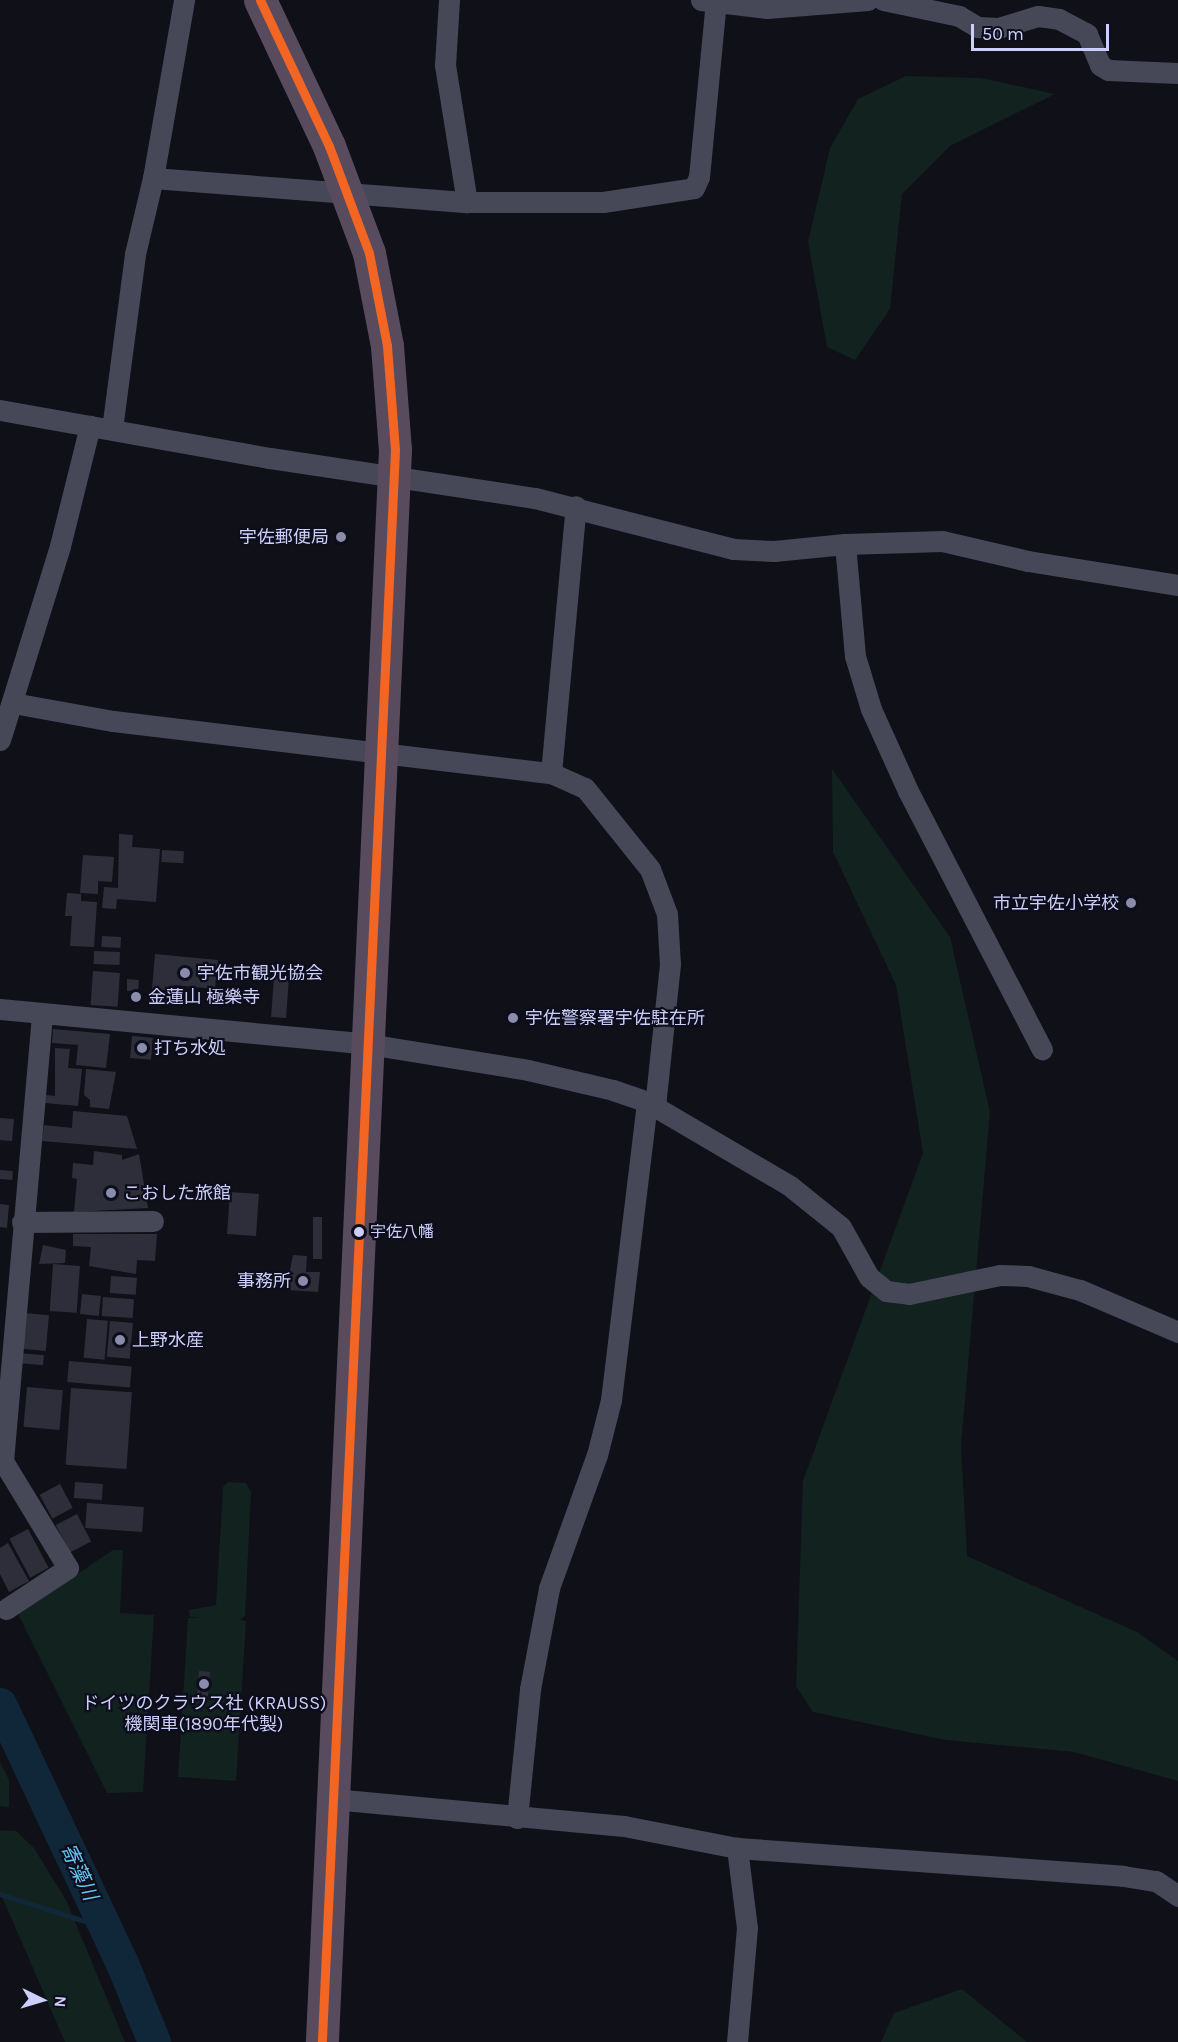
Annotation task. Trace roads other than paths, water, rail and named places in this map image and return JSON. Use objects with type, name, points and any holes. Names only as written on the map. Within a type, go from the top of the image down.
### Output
[{"type":"highway","points":[[260,0],[349,194],[369,253],[387,346],[394,477],[322,2042]]},
{"type":"street","points":[[112,429],[135,254],[153,178],[184,0]]},
{"type":"street","points":[[449,0],[445,65],[467,202]]},
{"type":"street","points":[[153,178],[467,202],[603,202],[694,188],[699,177],[709,1],[767,8],[868,0]]},
{"type":"street","points":[[883,0],[959,16],[977,27],[998,28],[1038,16],[1059,18],[1088,34],[1101,65],[1108,70],[1178,73]]},
{"type":"street","points":[[0,410],[576,506],[733,549],[774,551],[844,544],[942,541],[1028,561],[1178,585]]},
{"type":"street","points":[[0,740],[60,546],[90,426]]},
{"type":"street","points":[[551,773],[576,506]]},
{"type":"street","points":[[844,544],[855,656],[871,709],[908,792],[1042,1049]]},
{"type":"street","points":[[13,703],[94,719],[381,755],[551,773],[585,788],[599,801],[660,888],[667,914],[670,964],[611,1400],[597,1455],[549,1588],[530,1689],[517,1818]]},
{"type":"street","points":[[0,1009],[368,1044],[528,1070],[613,1090],[651,1105],[790,1186],[835,1221],[869,1277],[886,1291],[909,1294],[1000,1275],[1028,1276],[1080,1290],[1178,1332]]},
{"type":"street","points":[[6,1609],[68,1568],[3,1461],[22,1222],[42,1014]]},
{"type":"street","points":[[22,1222],[153,1221]]},
{"type":"street","points":[[333,1799],[517,1818],[624,1826],[738,1848],[1123,1876],[1156,1881],[1178,1896]]},
{"type":"street","points":[[737,2042],[747,1928],[738,1848]]},
{"type":"waterway","name":"寄藻川","points":[[0,1704],[122,1963],[154,2042]]},
{"type":"waterway","points":[[0,1894],[106,1928]]},
{"type":"place","name":"宇佐郵便局","points":[[341,537]]},
{"type":"place","name":"市立宇佐小学校","points":[[1131,903]]},
{"type":"place","name":"宇佐市観光協会","points":[[185,973]]},
{"type":"place","name":"金蓮山 極樂寺","points":[[136,997]]},
{"type":"place","name":"宇佐警察署宇佐駐在所","points":[[513,1018]]},
{"type":"place","name":"打ち水処","points":[[142,1048]]},
{"type":"place","name":"こおした旅館","points":[[111,1193]]},
{"type":"place","name":"宇佐八幡","points":[[359,1232]]},
{"type":"place","name":"事務所","points":[[303,1281]]},
{"type":"place","name":"上野水産","points":[[120,1340]]},
{"type":"place","name":"ドイツのクラウス社 (KRAUSS) 機関車(1890年代製)","points":[[204,1684]]}]
